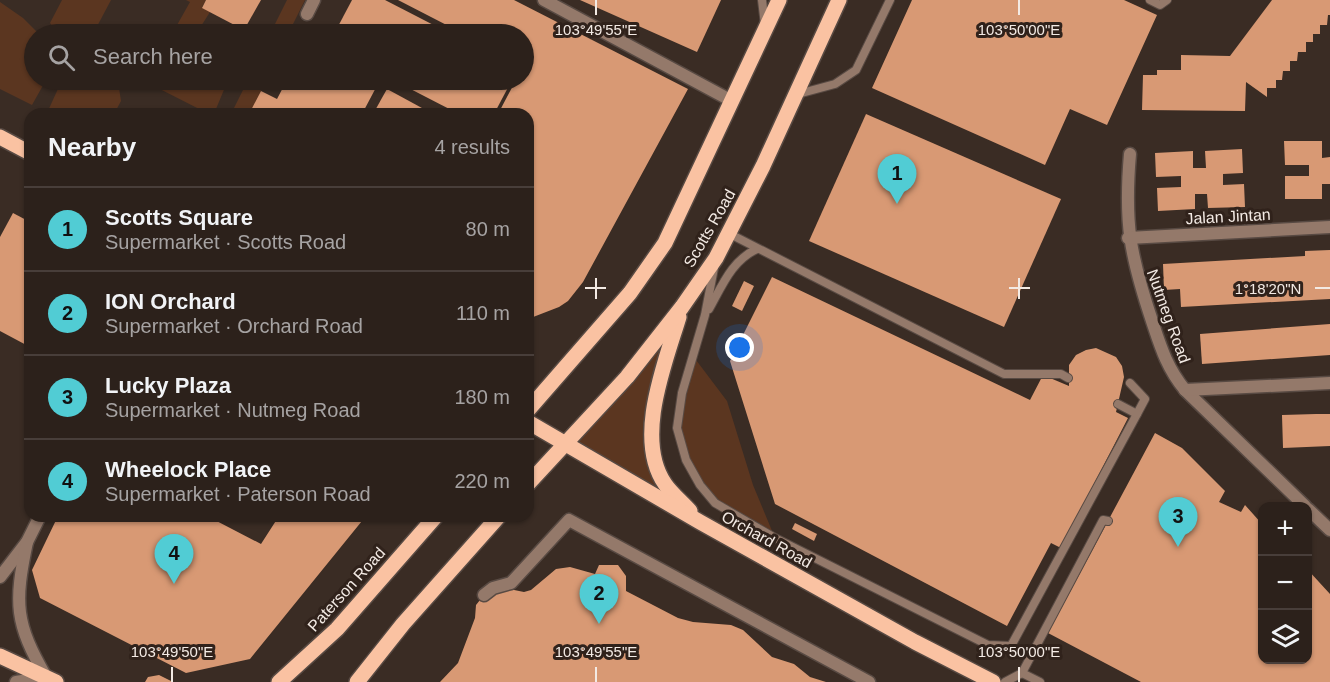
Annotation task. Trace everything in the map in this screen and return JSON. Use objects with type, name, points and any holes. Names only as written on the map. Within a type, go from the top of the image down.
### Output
[{"type":"main road","name":"Scotts Road","points":[[534,403],[630,293],[665,243],[779,0]]},
{"type":"main road","name":"Scotts Road","points":[[564,445],[627,377],[682,307],[716,258],[730,234],[797,94],[839,0]]},
{"type":"main road","points":[[0,137],[24,150]]},
{"type":"main road","points":[[682,307],[658,386],[652,440],[654,460],[664,483],[700,522]]},
{"type":"main road","name":"Orchard Road","points":[[534,426],[564,445],[915,642],[993,682]]},
{"type":"main road","points":[[534,478],[564,445]]},
{"type":"main road","name":"Paterson Road","points":[[279,682],[337,629],[431,522]]},
{"type":"main road","points":[[357,682],[403,624],[494,522]]},
{"type":"main road","points":[[0,656],[51,680]]},
{"type":"street","points":[[308,14],[314,0]]},
{"type":"street","points":[[544,0],[732,100]]},
{"type":"street","name":"Nutmeg Road","points":[[1130,154],[1126,197],[1128,238],[1135,269],[1169,370],[1185,390],[1300,502]]},
{"type":"street","name":"Jalan Jintan","points":[[1128,238],[1330,227]]},
{"type":"street","points":[[1185,390],[1330,383]]},
{"type":"street","name":"Nutmeg Road","points":[[1312,514],[1330,530]]},
{"type":"street","points":[[484,595],[493,588],[511,583],[569,520],[869,682]]},
{"type":"street","points":[[0,577],[27,542],[37,522]]},
{"type":"street","points":[[27,542],[20,577],[20,621],[27,644],[51,680]]},
{"type":"street","points":[[16,682],[51,680]]},
{"type":"lane","points":[[762,0],[765,29]]},
{"type":"lane","points":[[797,94],[835,84],[856,70],[891,0]]},
{"type":"lane","points":[[1150,0],[1160,5],[1167,0]]},
{"type":"lane","points":[[730,234],[1004,374],[1052,373],[1068,378]]},
{"type":"lane","points":[[705,315],[737,262],[757,249]]},
{"type":"lane","points":[[716,258],[705,315],[682,393],[677,428],[686,460],[700,485],[715,503],[775,538],[988,645],[1011,646],[1137,414],[1145,399],[1130,383]]},
{"type":"lane","points":[[1118,404],[1137,414]]},
{"type":"lane","points":[[1005,682],[1022,673],[1103,520],[1108,521]]},
{"type":"lane","points":[[1022,673],[1040,682]]},
{"type":"shaded area","points":[[62,0],[111,0],[98,24],[50,23]]},
{"type":"shaded area","points":[[186,0],[206,0],[202,7],[210,12],[202,24],[178,24],[190,2]]},
{"type":"shaded area","points":[[287,0],[305,0],[293,24],[275,24]]},
{"type":"shaded area","points":[[0,2],[29,24],[24,24],[24,90],[40,90],[32,105],[0,89]]},
{"type":"shaded area","points":[[57,90],[119,90],[121,101],[117,108],[49,108]]},
{"type":"shaded area","points":[[162,90],[224,90],[216,108],[197,108]]},
{"type":"shaded area","points":[[243,90],[261,90],[253,108],[234,108]]},
{"type":"shaded area","points":[[682,307],[658,386],[654,460],[700,522],[564,445]]},
{"type":"shaded area","points":[[693,356],[727,401],[753,485],[775,538],[715,503],[700,485],[677,428]]},
{"type":"building","points":[[206,0],[261,0],[247,24],[233,24],[202,8]]},
{"type":"building","points":[[352,0],[385,0],[432,24],[339,24]]},
{"type":"building","points":[[398,0],[514,0],[688,89],[583,282],[568,301],[534,317],[534,108],[501,108],[511,90],[534,90],[534,24],[445,24]]},
{"type":"building","points":[[580,0],[721,0],[697,52]]},
{"type":"building","points":[[912,0],[1124,0],[1157,15],[1107,125],[1070,109],[1045,165],[872,88]]},
{"type":"building","points":[[1272,0],[1330,0],[1330,15],[1328,15],[1327,25],[1320,25],[1320,34],[1313,34],[1313,42],[1306,42],[1306,52],[1298,52],[1297,61],[1290,61],[1290,71],[1283,71],[1282,80],[1276,80],[1276,88],[1267,88],[1267,97],[1246,82],[1245,111],[1142,110],[1143,75],[1157,75],[1157,70],[1181,70],[1181,55],[1230,56]]},
{"type":"building","points":[[282,90],[375,90],[365,108],[252,108],[261,91],[277,99]]},
{"type":"building","points":[[386,90],[389,90],[422,108],[376,108]]},
{"type":"building","points":[[412,90],[507,90],[497,108],[447,108]]},
{"type":"building","points":[[866,114],[1061,199],[1004,327],[809,241]]},
{"type":"building","points":[[1284,141],[1322,141],[1322,158],[1330,157],[1330,184],[1322,184],[1322,199],[1285,199],[1285,176],[1309,176],[1309,165],[1285,165]]},
{"type":"building","points":[[1242,149],[1243,173],[1223,174],[1223,185],[1244,184],[1245,207],[1208,208],[1207,194],[1195,194],[1195,209],[1158,211],[1157,188],[1181,187],[1181,176],[1156,177],[1155,153],[1193,151],[1193,168],[1206,168],[1205,151]]},
{"type":"building","points":[[13,213],[24,219],[24,344],[0,331],[0,237]]},
{"type":"building","points":[[1330,250],[1330,299],[1181,307],[1180,289],[1164,290],[1163,264],[1305,256],[1305,251]]},
{"type":"building","points":[[772,277],[1030,400],[1043,375],[1069,386],[1069,365],[1076,355],[1086,350],[1096,348],[1116,357],[1122,366],[1124,377],[1116,412],[1128,418],[1061,548],[1051,543],[1007,626],[775,504],[730,361]]},
{"type":"building","points":[[744,281],[754,286],[742,311],[732,306]]},
{"type":"building","points":[[1330,324],[1330,355],[1202,364],[1200,334]]},
{"type":"building","points":[[1330,414],[1330,446],[1283,448],[1282,415]]},
{"type":"building","points":[[1155,433],[1182,448],[1225,491],[1219,502],[1241,512],[1245,505],[1258,520],[1258,664],[1312,664],[1312,574],[1330,594],[1330,682],[1141,682],[1048,633]]},
{"type":"building","points":[[55,522],[219,522],[261,544],[275,522],[361,522],[250,659],[186,673],[40,598],[32,570]]},
{"type":"building","points":[[795,523],[817,534],[814,541],[792,529]]},
{"type":"building","points":[[599,565],[618,565],[626,576],[626,591],[678,618],[693,622],[731,625],[743,630],[772,657],[794,664],[810,677],[826,682],[440,682],[458,663],[475,618],[476,605],[484,595],[504,588],[524,592],[531,590],[556,569],[570,567],[595,574]]},
{"type":"building","points":[[159,675],[173,682],[145,682],[148,677]]},
{"type":"place","name":"Scotts Square","points":[[897,204]]},
{"type":"place","name":"Lucky Plaza","points":[[1178,547]]},
{"type":"place","name":"Wheelock Place","points":[[174,584]]},
{"type":"place","name":"ION Orchard","points":[[599,624]]}]
